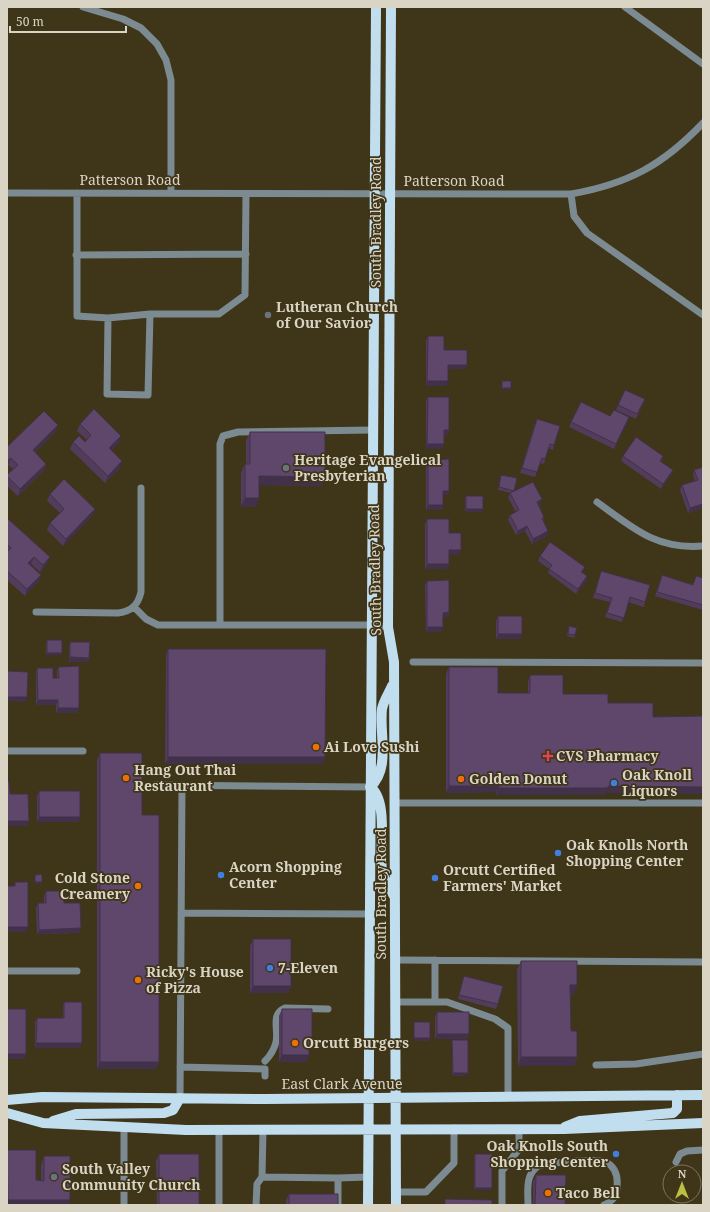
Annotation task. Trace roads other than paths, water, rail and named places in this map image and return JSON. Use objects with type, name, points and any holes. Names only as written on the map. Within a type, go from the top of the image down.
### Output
[{"type":"main road","name":"South Bradley Road","points":[[368,1205],[376,7]]},
{"type":"main road","name":"South Bradley Road","points":[[391,7],[388,627],[394,662],[397,1130],[396,1205]]},
{"type":"main road","points":[[394,683],[382,708],[382,767],[376,782],[370,787],[375,790],[380,807],[382,872],[395,898]]},
{"type":"main road","points":[[564,1129],[568,1124],[580,1121],[673,1113],[676,1109],[677,1095]]},
{"type":"main road","name":"East Clark Avenue","points":[[7,1100],[42,1097],[396,1098],[703,1095]]},
{"type":"main road","points":[[43,1124],[76,1114],[164,1113],[174,1110],[180,1098]]},
{"type":"main road","points":[[7,1114],[43,1124],[219,1130],[397,1130],[454,1128],[564,1129],[703,1123]]},
{"type":"street","points":[[83,7],[123,19],[141,28],[157,44],[166,60],[171,80],[171,193]]},
{"type":"street","points":[[625,7],[703,64]]},
{"type":"street","name":"Patterson Road","points":[[7,192],[571,194],[597,190],[631,178],[664,159],[686,141],[703,123]]},
{"type":"street","points":[[77,193],[77,316],[108,318],[150,314],[219,314],[245,295],[246,194]]},
{"type":"street","points":[[571,194],[574,216],[587,233],[703,315]]},
{"type":"street","points":[[76,255],[246,254]]},
{"type":"street","points":[[108,318],[107,394],[148,395],[150,314]]},
{"type":"street","points":[[220,625],[220,444],[223,436],[238,432],[373,430]]},
{"type":"street","points":[[36,612],[118,613],[127,612],[134,607],[141,592],[141,488]]},
{"type":"street","points":[[596,502],[649,538],[667,545],[688,547],[703,546]]},
{"type":"street","points":[[134,607],[146,619],[158,625],[371,625],[388,627]]},
{"type":"street","points":[[413,662],[703,663]]},
{"type":"street","points":[[7,750],[83,751]]},
{"type":"street","points":[[156,785],[370,787]]},
{"type":"street","points":[[180,1098],[182,786]]},
{"type":"street","points":[[394,803],[703,803]]},
{"type":"street","points":[[181,913],[369,914]]},
{"type":"street","points":[[396,960],[703,962]]},
{"type":"street","points":[[435,960],[435,1001]]},
{"type":"street","points":[[7,970],[77,971]]},
{"type":"street","points":[[396,1002],[447,1002],[488,1017],[508,1028],[508,1097]]},
{"type":"street","points":[[265,1061],[273,1053],[276,1041],[276,1015],[280,1010],[285,1008],[328,1009]]},
{"type":"street","points":[[596,1065],[636,1064],[703,1054]]},
{"type":"street","points":[[180,1067],[265,1069],[265,1076]]},
{"type":"street","points":[[124,1127],[124,1205]]},
{"type":"street","points":[[396,1192],[426,1192],[454,1164],[454,1128]]},
{"type":"street","points":[[502,1205],[502,1171],[519,1149],[519,1129]]},
{"type":"street","points":[[219,1130],[219,1205]]},
{"type":"street","points":[[256,1205],[257,1184],[262,1177],[263,1130]]},
{"type":"street","points":[[676,1162],[680,1154],[687,1151],[703,1150]]},
{"type":"street","points":[[528,1205],[529,1177],[533,1170],[538,1166],[595,1161],[605,1162],[612,1167],[617,1180],[616,1196],[604,1205]]},
{"type":"street","points":[[262,1177],[368,1177]]},
{"type":"street","points":[[338,1178],[338,1205]]},
{"type":"place","name":"Lutheran Church of Our Savior","points":[[268,315]]},
{"type":"place","name":"Heritage Evangelical Presbyterian","points":[[286,468]]},
{"type":"place","name":"Ai Love Sushi","points":[[316,747]]},
{"type":"place","name":"CVS Pharmacy","points":[[548,756]]},
{"type":"place","name":"Hang Out Thai Restaurant","points":[[126,778]]},
{"type":"place","name":"Golden Donut","points":[[461,779]]},
{"type":"place","name":"Oak Knoll Liquors","points":[[614,783]]},
{"type":"place","name":"Oak Knolls North Shopping Center","points":[[558,853]]},
{"type":"place","name":"Acorn Shopping Center","points":[[221,875]]},
{"type":"place","name":"Orcutt Certified Farmers' Market","points":[[435,878]]},
{"type":"place","name":"Cold Stone Creamery","points":[[138,886]]},
{"type":"place","name":"7-Eleven","points":[[270,968]]},
{"type":"place","name":"Ricky's House of Pizza","points":[[138,980]]},
{"type":"place","name":"Orcutt Burgers","points":[[295,1043]]},
{"type":"place","name":"Oak Knolls South Shopping Center","points":[[616,1154]]},
{"type":"place","name":"South Valley Community Church","points":[[54,1177]]},
{"type":"place","name":"Taco Bell","points":[[548,1193]]}]
